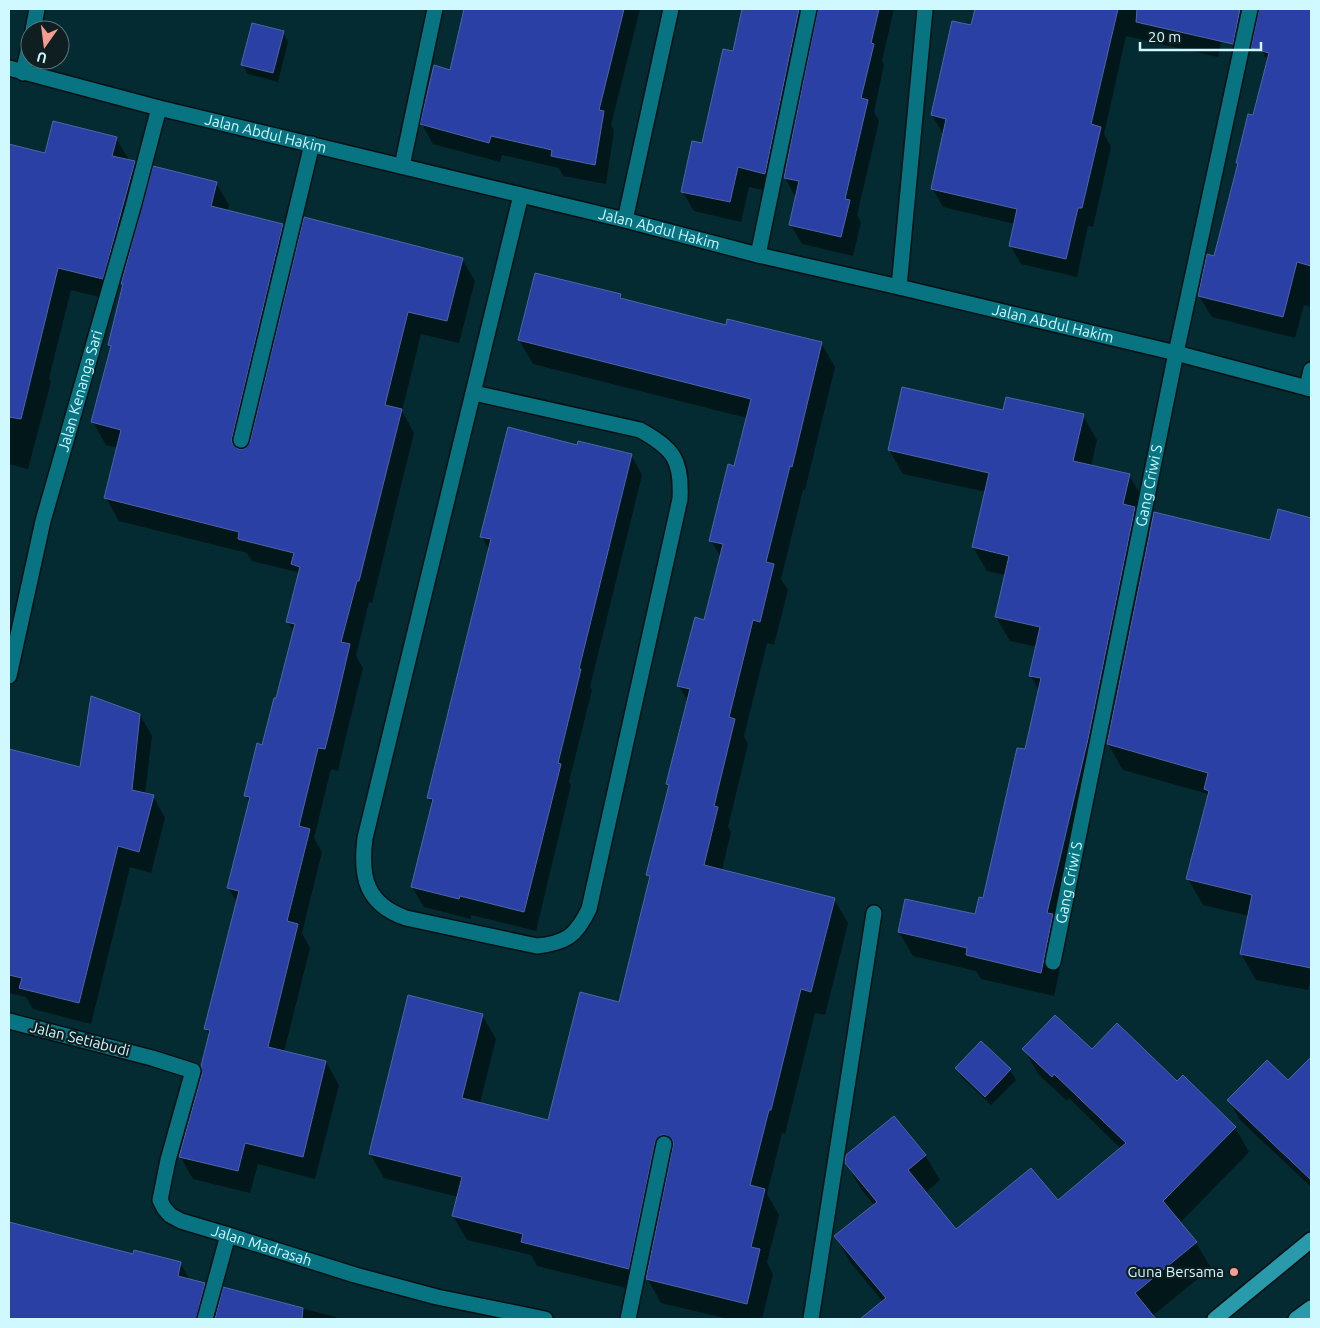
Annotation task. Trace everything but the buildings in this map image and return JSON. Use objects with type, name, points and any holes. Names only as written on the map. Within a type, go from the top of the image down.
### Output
[{"type":"main road","points":[[1215,1319],[1311,1240]]},
{"type":"main road","points":[[1296,1319],[1311,1308]]},
{"type":"street","points":[[402,166],[435,9]]},
{"type":"street","points":[[625,220],[671,9]]},
{"type":"street","points":[[758,255],[809,9]]},
{"type":"street","points":[[899,287],[925,9]]},
{"type":"street","name":"Gang Criwi S","points":[[1053,962],[1176,353],[1250,9]]},
{"type":"street","name":"Jalan Abdul Hakim","points":[[9,68],[159,108],[625,220],[758,255],[1176,353],[1309,388]]},
{"type":"street","name":"Jalan Kenanga Sari","points":[[9,676],[43,520],[159,108]]},
{"type":"street","points":[[241,440],[312,144]]},
{"type":"street","points":[[474,392],[640,430],[660,442],[676,459],[681,479],[680,499],[589,909],[581,926],[569,938],[554,944],[537,946],[392,914],[378,902],[369,888],[363,872],[365,838],[521,195]]},
{"type":"street","points":[[1309,388],[1311,370]]},
{"type":"street","points":[[811,1319],[874,912]]},
{"type":"street","name":"Jalan Setiabudi","points":[[9,1021],[152,1058]]},
{"type":"street","name":"Jalan Madrasah","points":[[152,1058],[193,1071],[168,1160],[160,1200],[170,1216],[181,1222],[373,1280],[437,1297],[545,1319]]},
{"type":"street","points":[[628,1319],[664,1144]]},
{"type":"street","points":[[205,1319],[228,1235]]},
{"type":"place","name":"Guna Bersama","points":[[1234,1272]]}]
